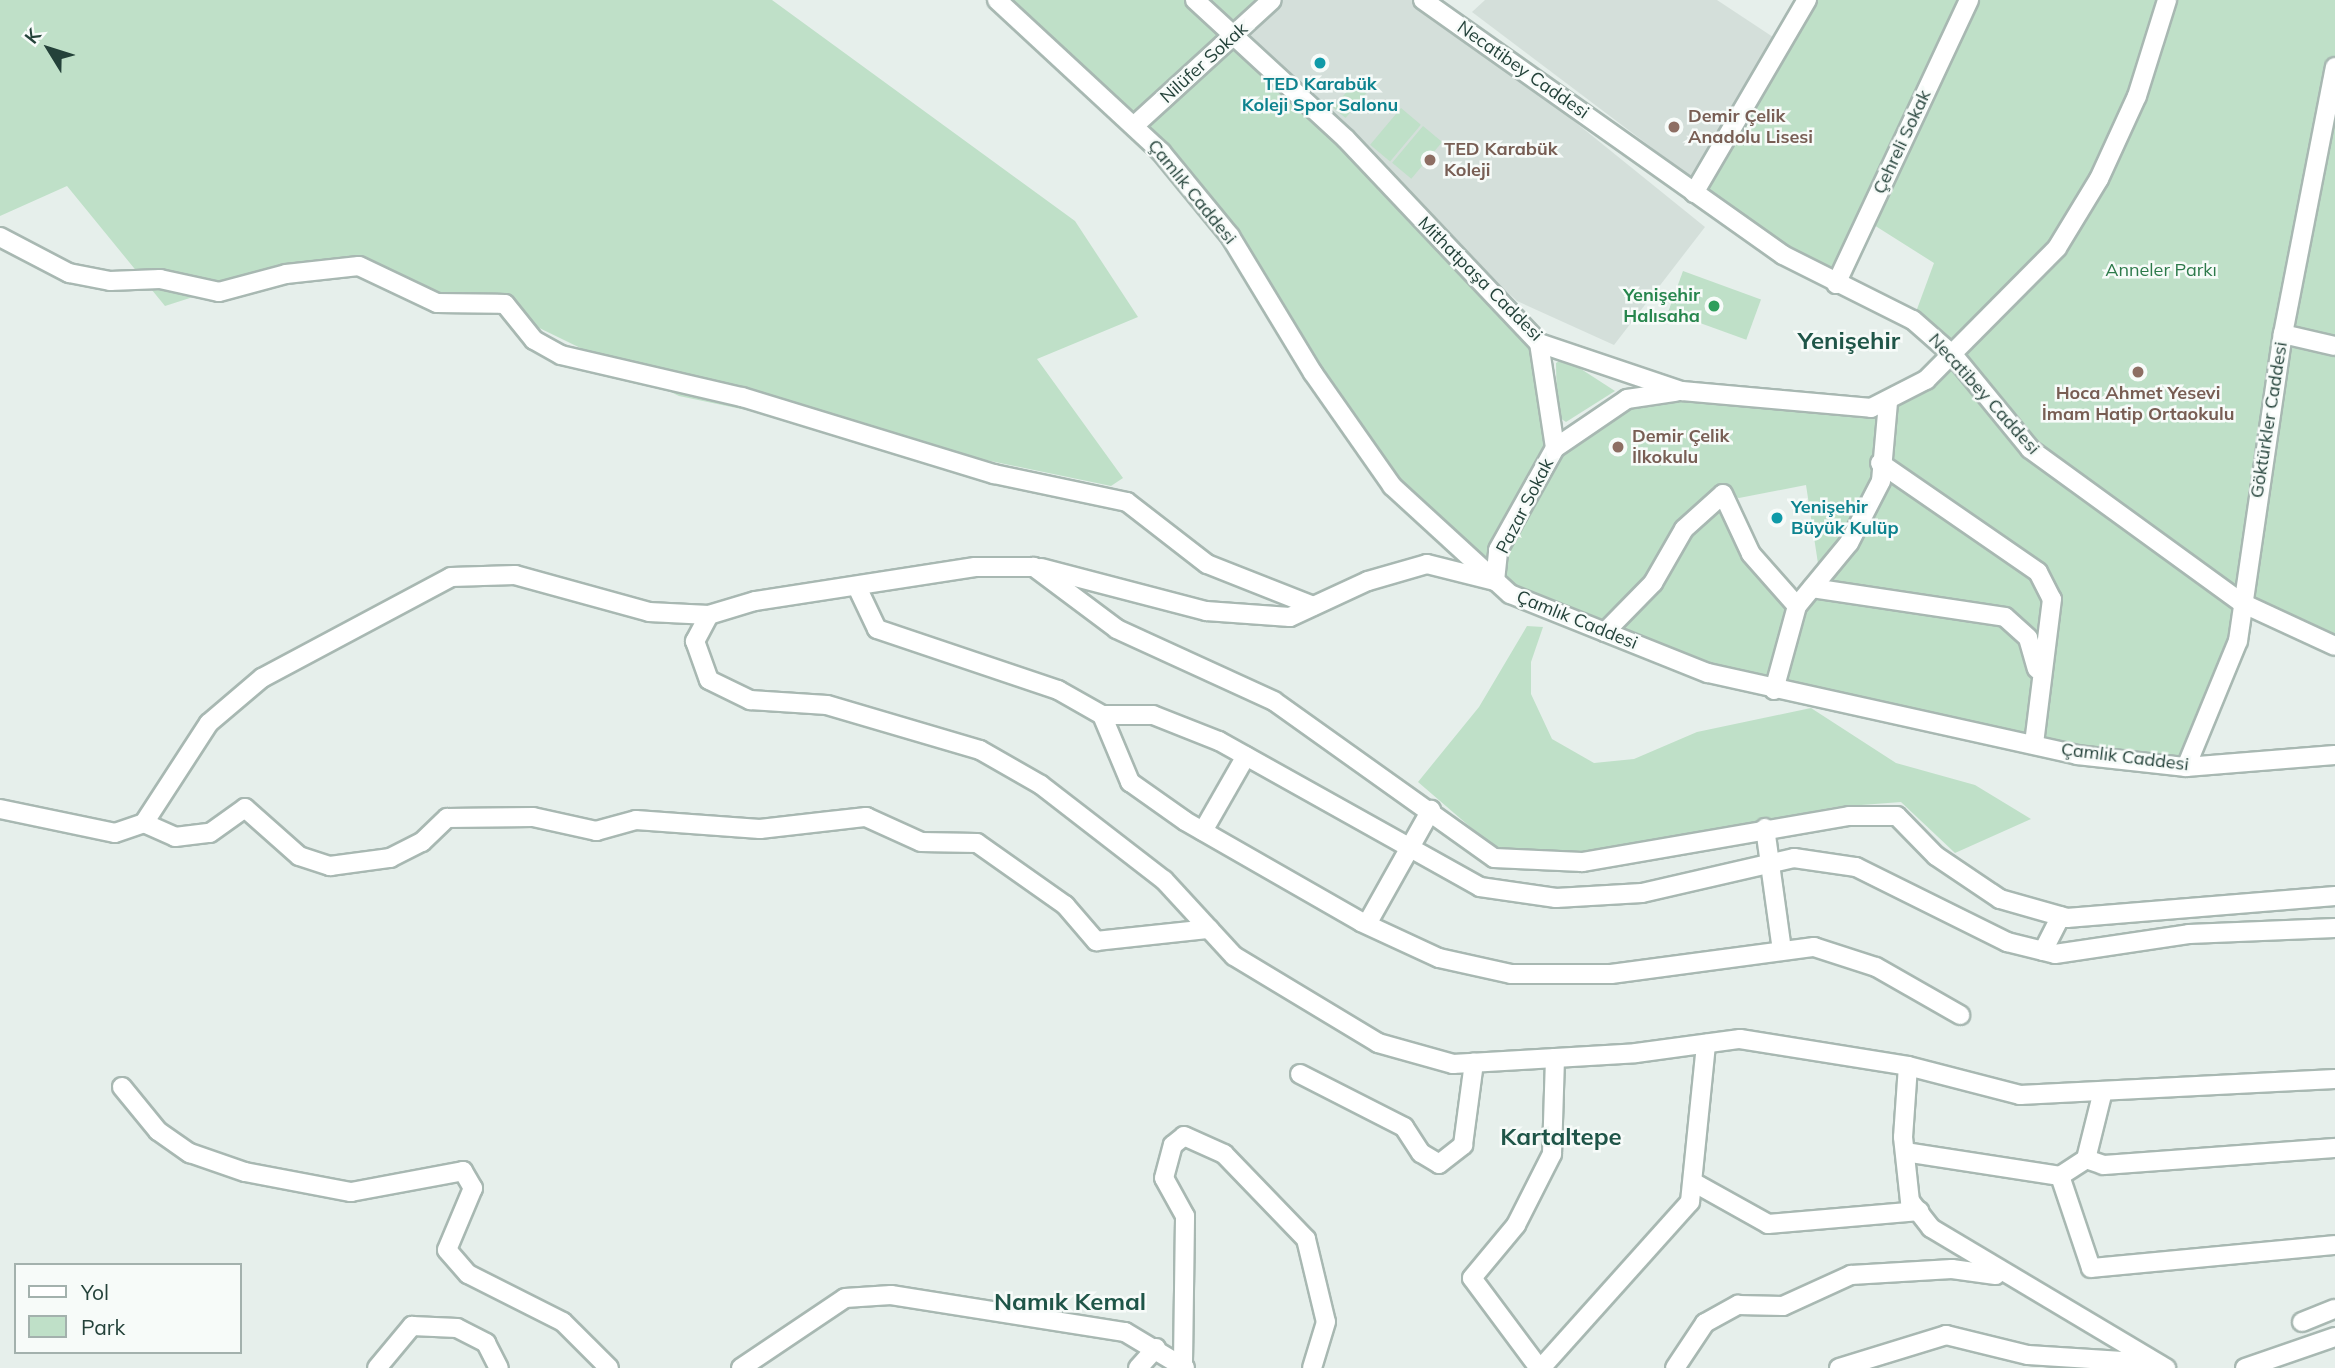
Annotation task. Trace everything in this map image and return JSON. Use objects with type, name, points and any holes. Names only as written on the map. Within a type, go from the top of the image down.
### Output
[{"type":"street","name":"Çamlık Caddesi","points":[[997,0],[1135,125],[1230,236],[1313,373],[1392,485],[1510,593],[1708,673],[1774,691],[2034,743],[2077,755],[2186,767],[2335,755]]},
{"type":"street","name":"Mithatpaşa Caddesi","points":[[1195,0],[1346,139],[1539,343],[1682,391],[1871,408],[1888,403],[1954,356],[2057,247],[2099,179],[2137,96],[2167,0]]},
{"type":"street","name":"Nilüfer Sokak","points":[[1135,125],[1272,0]]},
{"type":"street","name":"Necatibey Caddesi","points":[[1423,0],[1694,193],[1836,284],[1913,320],[1954,356],[2030,449],[2242,603],[2335,646]]},
{"type":"street","points":[[1694,193],[1807,0]]},
{"type":"street","name":"Çehreli Sokak","points":[[1836,284],[1969,0]]},
{"type":"street","name":"Göktürkler Caddesi","points":[[2186,767],[2238,641],[2283,334],[2335,67]]},
{"type":"street","points":[[0,237],[69,273],[110,281],[160,279],[219,292],[286,274],[359,267],[437,303],[505,304],[534,340],[561,355],[742,397],[995,474],[1128,502],[1208,564],[1313,606]]},
{"type":"street","points":[[2283,334],[2335,346]]},
{"type":"street","points":[[1539,343],[1555,448]]},
{"type":"street","name":"Pazar Sokak","points":[[1495,581],[1498,550],[1555,448],[1627,399],[1682,391]]},
{"type":"street","points":[[1774,691],[1797,606],[1849,543],[1881,481],[1880,463],[1888,403]]},
{"type":"street","points":[[1880,463],[2038,572],[2052,599],[2035,694]]},
{"type":"street","points":[[1605,632],[1653,583],[1684,529],[1723,494],[1751,554],[1797,606]]},
{"type":"street","points":[[0,809],[115,833],[144,823],[209,723],[262,678],[450,577],[515,575],[649,612],[709,615],[755,601],[858,589],[975,567],[1034,567],[1206,611],[1290,617],[1427,564],[1495,581]]},
{"type":"street","points":[[1034,567],[1117,629],[1274,701],[1431,810],[1494,858],[1596,860],[1765,828],[1849,816],[1897,816],[1936,856],[2000,899],[2061,916],[2335,896]]},
{"type":"street","points":[[1812,588],[2005,617],[2028,638],[2038,666],[2034,743]]},
{"type":"street","points":[[858,589],[877,629],[1058,690],[1101,715],[1153,715],[1246,756],[1480,887],[1556,898],[1642,893],[1794,858],[1856,867],[2007,942],[2043,951],[2255,928],[2335,928]]},
{"type":"street","points":[[709,615],[695,641],[709,680],[750,700],[827,705],[980,750],[1041,785],[1164,880],[1234,956],[1378,1043],[1453,1064],[1555,1058],[1740,1039],[1908,1066],[2020,1095],[2335,1079]]},
{"type":"street","points":[[1101,715],[1130,782],[1203,831],[1367,924],[1439,958],[1511,974],[1611,974],[1814,947],[1876,967],[1960,1015]]},
{"type":"street","points":[[1203,831],[1246,756]]},
{"type":"street","points":[[144,823],[175,837],[210,834],[245,808],[299,856],[330,866],[390,858],[422,842],[447,818],[533,817],[596,831],[636,820],[760,829],[866,817],[921,842],[977,843],[1065,905],[1096,941],[1209,929]]},
{"type":"street","points":[[1367,924],[1431,810]]},
{"type":"street","points":[[1765,828],[1772,862],[1782,950]]},
{"type":"street","points":[[2043,951],[2061,916]]},
{"type":"street","points":[[1555,1058],[1552,1154],[1516,1225],[1472,1278],[1540,1368],[1604,1293],[1671,1230],[1690,1202],[1706,1044]]},
{"type":"street","points":[[1300,1074],[1404,1127],[1421,1153],[1439,1164],[1463,1145],[1474,1063]]},
{"type":"street","points":[[1908,1066],[1905,1152],[1910,1201],[1931,1228],[2003,1275],[2160,1365]]},
{"type":"street","points":[[122,1087],[158,1131],[190,1153],[245,1172],[351,1192],[463,1171],[473,1188],[447,1250],[468,1274],[563,1322],[600,1365]]},
{"type":"street","points":[[1905,1152],[2060,1176],[2086,1159],[2103,1091]]},
{"type":"street","points":[[1184,1365],[1185,1216],[1164,1178],[1173,1144],[1184,1136],[1224,1154],[1306,1239],[1326,1322],[1312,1368]]},
{"type":"street","points":[[2086,1159],[2103,1165],[2335,1148]]},
{"type":"street","points":[[2060,1176],[2091,1268],[2335,1245]]},
{"type":"street","points":[[1693,1182],[1768,1224],[1919,1212]]},
{"type":"street","points":[[1675,1368],[1705,1322],[1738,1305],[1783,1306],[1851,1275],[1952,1269],[2003,1275]]},
{"type":"street","points":[[741,1368],[845,1298],[891,1294],[1064,1318],[1125,1332],[1184,1365]]},
{"type":"street","points":[[2302,1322],[2335,1309]]},
{"type":"street","points":[[377,1368],[412,1326],[457,1328],[486,1343],[499,1368]]},
{"type":"street","points":[[1839,1368],[1946,1335],[2028,1356],[2160,1365]]},
{"type":"street","points":[[2245,1368],[2335,1338]]},
{"type":"street","points":[[1138,1368],[1156,1348]]},
{"type":"shaded area","points":[[1272,0],[1424,0],[1705,227],[1614,345],[1517,301],[1234,36]]},
{"type":"shaded area","name":"Demir Çelik Anadolu Lisesi","points":[[1485,0],[1717,0],[1776,39],[1692,178],[1472,12]]},
{"type":"green space","points":[[0,0],[772,0],[1075,221],[1138,317],[1037,359],[1123,478],[1111,486],[679,396],[488,303],[421,295],[358,277],[286,267],[165,306],[67,186],[0,216]]},
{"type":"green space","name":"Anneler Parkı","points":[[996,0],[1272,0],[1234,35],[1539,343],[1555,447],[1627,399],[1682,391],[1871,408],[1953,356],[1913,320],[1934,263],[1866,220],[1836,284],[1694,193],[1807,0],[2335,0],[2335,646],[2242,603],[2186,767],[1774,690],[1510,594],[1392,486],[1230,236],[1161,152]],"holes":[[[1806,485],[1819,570],[1797,606],[1751,554],[1724,494],[1739,498]]]},
{"type":"green space","points":[[1359,77],[1371,87],[1346,118],[1333,108]]},
{"type":"green space","points":[[1401,108],[1421,125],[1390,161],[1370,145]]},
{"type":"green space","points":[[1423,126],[1442,142],[1411,179],[1392,163]]},
{"type":"green space","name":"Yenişehir Halısaha","points":[[1683,271],[1761,299],[1746,340],[1668,311]]},
{"type":"green space","points":[[1564,358],[1615,391],[1566,422],[1557,416],[1556,363]]},
{"type":"green space","points":[[1527,626],[1543,627],[1531,662],[1531,694],[1552,739],[1594,763],[1634,759],[1697,732],[1811,708],[1896,763],[1975,785],[2031,819],[1955,853],[1901,802],[1835,807],[1585,854],[1514,855],[1490,844],[1418,782],[1479,707]]},
{"type":"place","name":"TED Karabük Koleji Spor Salonu","points":[[1320,63]]},
{"type":"place","name":"Demir Çelik Anadolu Lisesi","points":[[1674,127]]},
{"type":"place","name":"TED Karabük Koleji","points":[[1430,160]]},
{"type":"place","name":"Yenişehir Halısaha","points":[[1714,306]]},
{"type":"place","name":"Hoca Ahmet Yesevi İmam Hatip Ortaokulu","points":[[2138,372]]},
{"type":"place","name":"Demir Çelik İlkokulu","points":[[1618,447]]},
{"type":"place","name":"Yenişehir Büyük Kulüp","points":[[1777,518]]},
{"type":"district","name":"Yenişehir","points":[[1849,341]]},
{"type":"district","name":"Kartaltepe","points":[[1561,1137]]},
{"type":"district","name":"Namık Kemal","points":[[1070,1302]]}]
